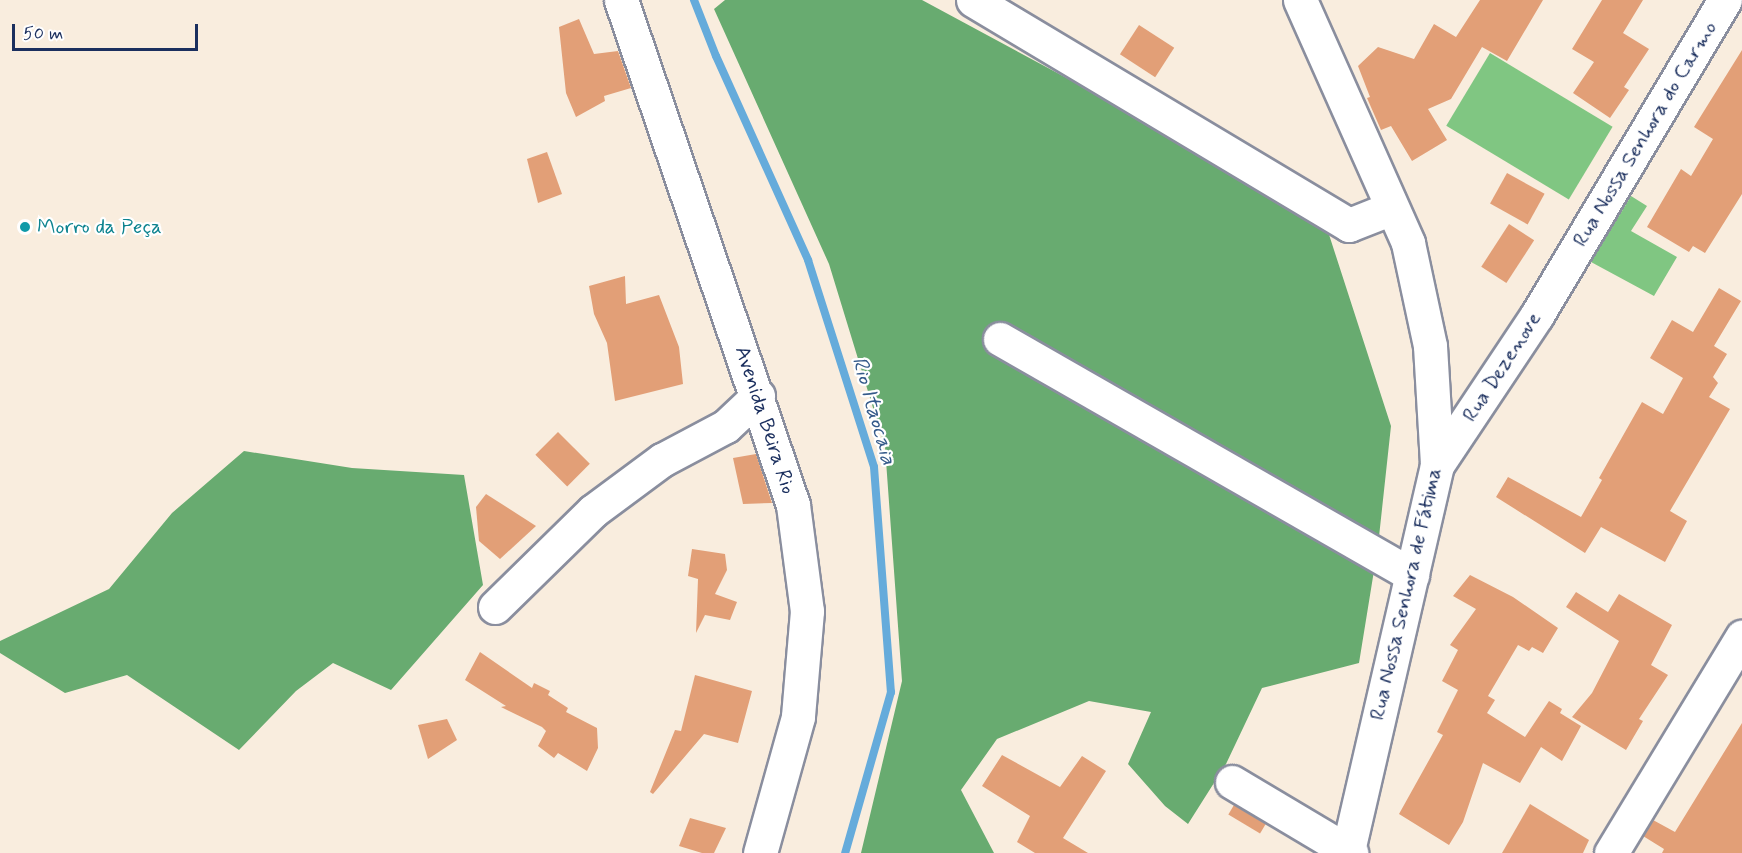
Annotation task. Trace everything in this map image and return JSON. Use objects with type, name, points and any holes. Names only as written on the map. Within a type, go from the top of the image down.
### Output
[{"type":"street","name":"Avenida Beira Rio","points":[[621,0],[758,396],[793,505],[807,611],[798,717],[760,853]]},
{"type":"street","points":[[973,0],[1349,225],[1392,208]]},
{"type":"street","name":"Rua Nossa Senhora do Carmo","points":[[1564,267],[1725,0]]},
{"type":"street","name":"Rua Nossa Senhora de Fátima","points":[[1310,6],[1408,243],[1430,346],[1437,465],[1350,852]]},
{"type":"street","name":"Rua Dezenove","points":[[1437,465],[1536,315],[1564,267]]},
{"type":"street","points":[[1000,339],[1412,575]]},
{"type":"street","points":[[495,607],[593,511],[662,460],[726,426],[758,396]]},
{"type":"street","points":[[1611,853],[1742,637]]},
{"type":"street","points":[[1232,782],[1350,852]]},
{"type":"green space","points":[[725,0],[922,0],[1323,216],[1391,426],[1378,546],[1359,663],[1262,688],[1226,764],[1188,824],[1165,806],[1128,764],[1151,712],[1089,701],[997,739],[961,790],[994,853],[861,853],[902,681],[885,447],[829,264],[714,9]]},
{"type":"green space","points":[[1490,53],[1613,127],[1569,200],[1446,126]]},
{"type":"green space","points":[[1631,196],[1647,206],[1631,231],[1677,257],[1654,296],[1591,262]]},
{"type":"green space","points":[[244,451],[352,468],[464,475],[483,585],[391,690],[333,663],[296,691],[239,750],[127,675],[65,693],[0,653],[0,641],[109,589],[172,513]]},
{"type":"building","points":[[1480,0],[1543,0],[1507,61],[1482,47],[1451,99],[1428,109],[1447,140],[1412,161],[1391,126],[1381,130],[1367,98],[1370,97],[1358,66],[1378,47],[1414,59],[1434,24],[1456,37]]},
{"type":"building","points":[[1602,0],[1643,0],[1623,33],[1649,49],[1624,87],[1629,90],[1610,118],[1573,93],[1594,62],[1572,49]]},
{"type":"building","points":[[579,19],[594,54],[618,51],[631,88],[604,96],[605,101],[576,117],[566,93],[559,27]]},
{"type":"building","points":[[1139,25],[1174,48],[1155,77],[1120,54]]},
{"type":"building","points":[[1742,50],[1742,194],[1705,253],[1693,246],[1689,252],[1647,227],[1681,169],[1691,176],[1713,139],[1694,127]]},
{"type":"building","points":[[547,152],[562,194],[538,203],[527,159]]},
{"type":"building","points":[[1507,173],[1545,194],[1528,224],[1490,204]]},
{"type":"building","points":[[1509,224],[1534,240],[1506,283],[1481,267]]},
{"type":"building","points":[[625,276],[626,304],[659,295],[679,347],[683,384],[615,401],[607,343],[594,314],[589,286]]},
{"type":"building","points":[[1719,288],[1741,301],[1714,346],[1727,354],[1713,377],[1718,383],[1709,397],[1730,409],[1670,511],[1687,521],[1665,562],[1601,527],[1585,553],[1496,497],[1508,477],[1581,517],[1602,480],[1599,478],[1642,402],[1663,414],[1683,378],[1650,358],[1672,320],[1693,332]]},
{"type":"building","points":[[558,432],[590,464],[567,486],[535,455]]},
{"type":"building","points":[[756,454],[772,503],[743,504],[733,458]]},
{"type":"building","points":[[486,494],[536,526],[500,559],[479,541],[476,507]]},
{"type":"building","points":[[692,549],[725,554],[727,570],[715,594],[737,602],[730,620],[705,615],[696,633],[698,579],[688,576]]},
{"type":"building","points":[[1470,575],[1513,597],[1558,628],[1543,653],[1532,647],[1529,651],[1518,645],[1488,696],[1495,700],[1487,713],[1525,737],[1549,701],[1562,709],[1560,713],[1581,726],[1562,761],[1541,747],[1520,783],[1483,763],[1463,822],[1449,845],[1399,814],[1443,735],[1437,732],[1458,690],[1442,681],[1458,650],[1450,645],[1476,609],[1453,596]]},
{"type":"building","points":[[1576,592],[1608,612],[1619,594],[1672,625],[1651,665],[1668,675],[1639,719],[1643,721],[1626,750],[1572,717],[1592,693],[1619,641],[1566,607]]},
{"type":"building","points":[[480,652],[532,688],[534,683],[550,691],[548,695],[568,708],[566,712],[597,728],[598,748],[587,771],[558,753],[554,758],[538,746],[546,731],[542,727],[501,707],[506,706],[465,680]]},
{"type":"building","points":[[695,675],[752,691],[738,743],[704,734],[653,794],[650,792],[675,730],[681,731]]},
{"type":"building","points":[[447,719],[457,740],[428,759],[418,725]]},
{"type":"building","points":[[1742,723],[1742,853],[1662,853],[1664,849],[1643,836],[1653,820],[1675,832]]},
{"type":"building","points":[[1002,755],[1060,787],[1082,756],[1106,771],[1063,838],[1088,853],[1035,853],[1017,842],[1030,816],[982,786]]},
{"type":"building","points":[[1530,804],[1589,840],[1583,853],[1502,853]]},
{"type":"building","points":[[1234,805],[1266,824],[1260,833],[1228,814]]},
{"type":"building","points":[[690,818],[726,828],[714,853],[702,853],[679,846]]},
{"type":"waterway","name":"Rio Itaocaia","points":[[694,0],[716,56],[808,260],[874,467],[891,692],[845,853]]},
{"type":"place","name":"Morro da Peça","points":[[25,227]]}]
